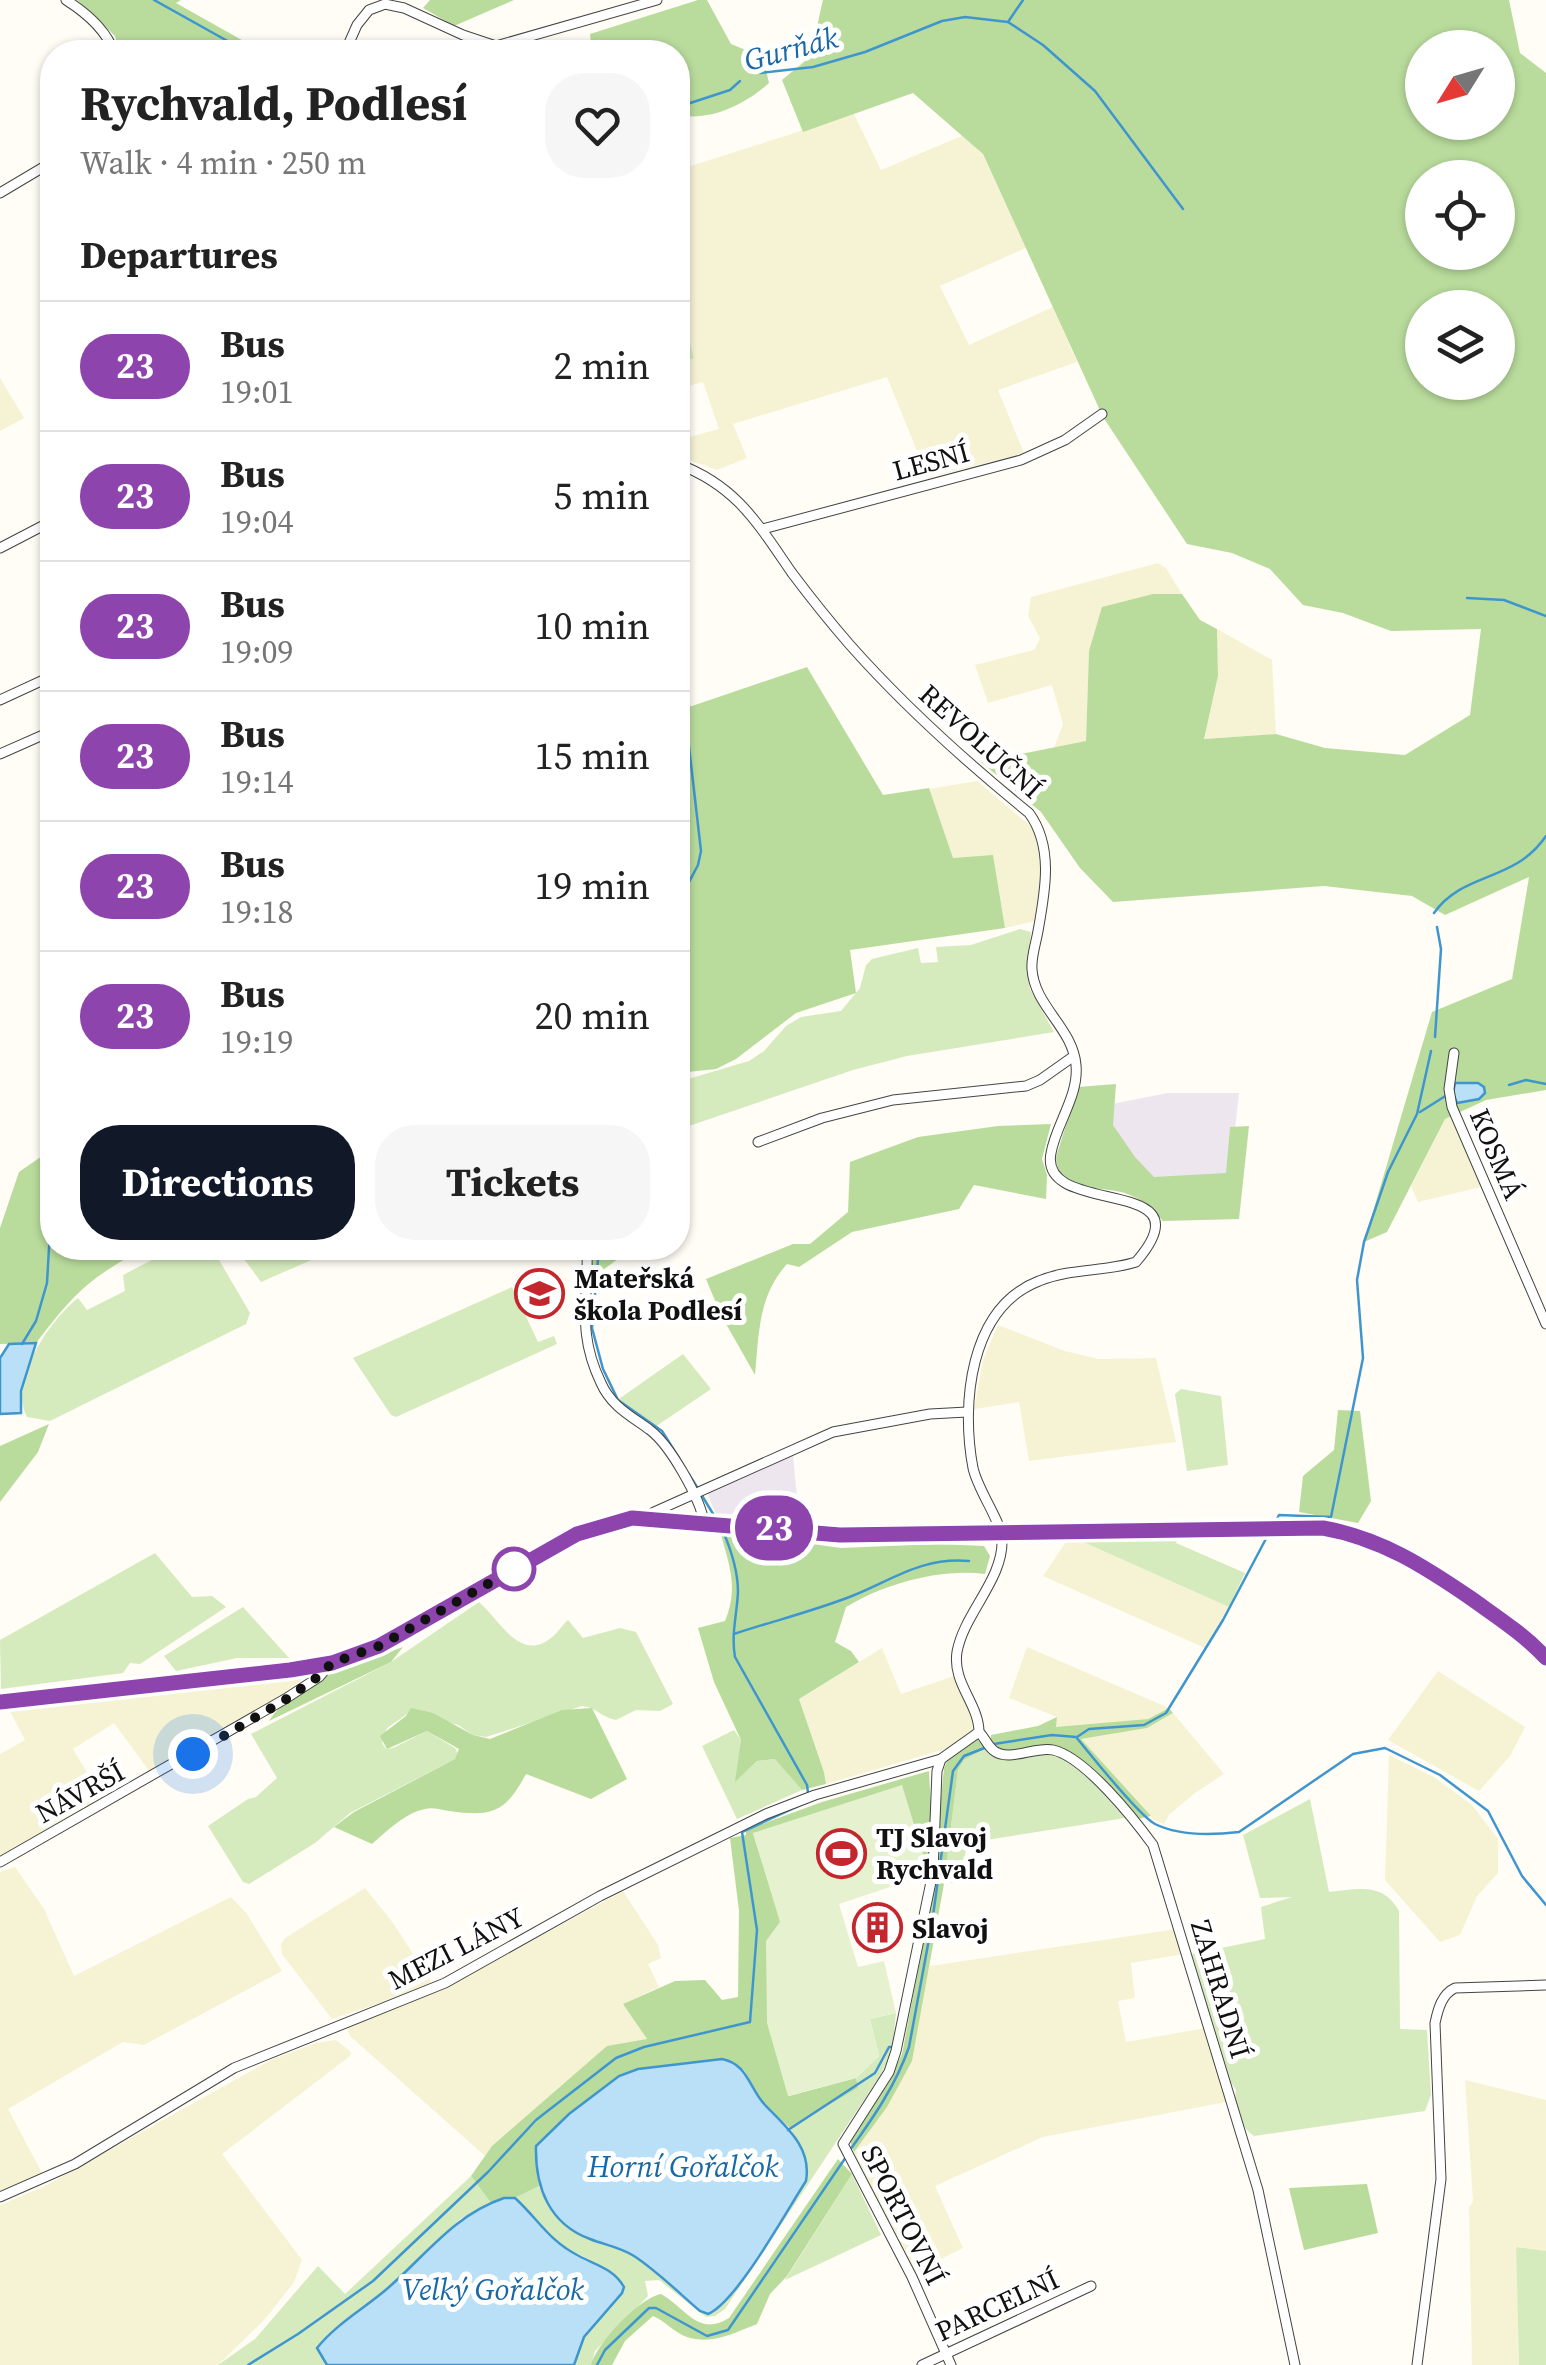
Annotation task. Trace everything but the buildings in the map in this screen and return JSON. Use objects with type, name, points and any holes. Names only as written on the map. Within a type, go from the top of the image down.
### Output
[{"type":"street","points":[[66,0],[90,18],[108,40]]},
{"type":"street","points":[[517,40],[656,0]]},
{"type":"street","points":[[350,40],[369,10],[385,4],[404,8],[476,40]]},
{"type":"street","points":[[0,194],[40,169]]},
{"type":"street","name":"LESNÍ","points":[[763,528],[1021,460],[1065,440],[1102,414]]},
{"type":"street","name":"REVOLUČNÍ","points":[[690,471],[732,494],[763,528],[837,629],[894,694],[1038,825],[1045,846],[1045,882],[1031,966],[1035,989],[1074,1056]]},
{"type":"street","points":[[0,548],[40,527]]},
{"type":"street","points":[[0,700],[40,682]]},
{"type":"street","points":[[0,754],[40,736]]},
{"type":"street","name":"KOSMÁ","points":[[1454,1053],[1449,1089],[1452,1107],[1546,1324]]},
{"type":"street","points":[[758,1142],[822,1118],[893,1100],[1026,1086],[1074,1056],[1075,1079],[1050,1157],[1051,1167],[1059,1181],[1076,1191],[1120,1197],[1146,1210],[1154,1224],[1154,1238],[1136,1262],[1039,1280],[1014,1293],[993,1315],[979,1354],[967,1412],[974,1474],[1002,1533],[1002,1542],[993,1574],[957,1652],[958,1676],[982,1735],[941,1759]]},
{"type":"street","points":[[586,1260],[583,1327],[602,1388],[616,1405],[654,1432],[678,1464],[704,1522]]},
{"type":"street","points":[[645,1518],[833,1432],[930,1414],[967,1412]]},
{"type":"street","points":[[0,1702],[332,1663],[379,1646],[577,1534],[604,1524],[645,1518],[840,1535],[1323,1528],[1384,1545],[1418,1563],[1511,1627],[1546,1658]]},
{"type":"street","name":"NÁVRŠÍ","points":[[0,1862],[285,1700],[332,1663]]},
{"type":"street","name":"ZAHRADNÍ","points":[[982,1735],[991,1748],[1006,1755],[1040,1749],[1064,1754],[1078,1762],[1138,1823],[1153,1845],[1258,2190],[1295,2365]]},
{"type":"street","name":"SPORTOVNÍ","points":[[941,1759],[937,1771],[933,1872],[896,2051],[888,2072],[843,2144],[912,2278],[951,2365]]},
{"type":"street","name":"MEZI LÁNY","points":[[0,2197],[75,2164],[234,2068],[445,1983],[600,1896],[766,1814],[814,1795],[941,1759]]},
{"type":"street","points":[[1418,2365],[1441,2179],[1435,2023],[1438,2012],[1444,1996],[1455,1988],[1546,1985]]},
{"type":"street","name":"PARCELNÍ","points":[[922,2365],[1090,2286]]},
{"type":"shaded area","points":[[854,114],[881,170],[964,135],[983,155],[1026,248],[940,286],[969,345],[1053,307],[1077,362],[998,390],[1024,453],[928,478],[887,377],[733,424],[747,458],[717,470],[690,460],[690,437],[719,429],[703,382],[690,386],[690,359],[694,357],[690,342],[690,166]]},
{"type":"shaded area","points":[[0,378],[24,418],[0,431]]},
{"type":"shaded area","points":[[1158,563],[1166,568],[1182,594],[1153,594],[1089,651],[1086,742],[1054,748],[1063,724],[1052,685],[988,703],[975,665],[1034,650],[1040,638],[1028,616],[1031,597]]},
{"type":"shaded area","points":[[1217,629],[1272,660],[1276,734],[1204,739],[1218,676]]},
{"type":"shaded area","points":[[977,781],[1033,828],[1040,846],[1042,880],[1035,921],[1005,928],[993,856],[953,859],[929,789]]},
{"type":"shaded area","points":[[1168,1093],[1239,1093],[1229,1183],[1161,1207],[1102,1106]]},
{"type":"shaded area","points":[[1452,1116],[1481,1187],[1418,1202],[1411,1186],[1445,1119]]},
{"type":"shaded area","points":[[998,1325],[1065,1351],[1099,1359],[1156,1358],[1176,1442],[1029,1461],[1019,1402],[974,1409],[983,1360]]},
{"type":"shaded area","points":[[793,1455],[799,1520],[715,1513],[707,1491]]},
{"type":"shaded area","points":[[1066,1542],[1083,1542],[1229,1607],[1205,1648],[1043,1576]]},
{"type":"shaded area","points":[[1027,1647],[1169,1708],[1148,1719],[1055,1728],[1057,1717],[1009,1698]]},
{"type":"shaded area","points":[[882,1648],[901,1694],[954,1676],[975,1728],[968,1738],[949,1748],[826,1784],[799,1699]]},
{"type":"shaded area","points":[[1438,1671],[1525,1727],[1510,1756],[1479,1791],[1388,1740]]},
{"type":"shaded area","points":[[307,1676],[150,1772],[114,1723],[73,1749],[103,1799],[0,1856],[0,1754],[25,1740],[9,1709]]},
{"type":"shaded area","points":[[1173,1713],[1224,1774],[1195,1793],[1164,1824],[1154,1820],[1080,1739],[1147,1728]]},
{"type":"shaded area","points":[[1389,1755],[1434,1777],[1472,1805],[1498,1839],[1498,1873],[1477,1896],[1460,1935],[1440,1942],[1385,1880]]},
{"type":"shaded area","points":[[15,1867],[44,1909],[74,1976],[231,1897],[247,1914],[282,1971],[144,2045],[123,2042],[8,2109],[42,2173],[0,2194],[0,1872]]},
{"type":"shaded area","points":[[365,1888],[433,1985],[332,2019],[282,1954],[281,1944]]},
{"type":"shaded area","points":[[623,1891],[658,1945],[661,1958],[648,1964],[659,1987],[623,2004],[648,2039],[492,2146],[485,2156],[350,2036],[347,2027],[463,1978]]},
{"type":"shaded area","points":[[1177,1929],[1184,1954],[1131,1963],[1135,1998],[1118,2001],[1126,2042],[1206,2028],[1226,2102],[1043,2137],[935,2186],[963,2248],[913,2273],[854,2152],[887,2107],[930,1966]]},
{"type":"shaded area","points":[[336,2040],[351,2052],[350,2056],[222,2154],[302,2260],[294,2282],[266,2318],[218,2365],[0,2365],[0,2205],[43,2187],[271,2060],[316,2043]]},
{"type":"shaded area","points":[[1465,2080],[1546,2100],[1546,2251],[1516,2247],[1519,2365],[1472,2365],[1469,2207],[1473,2202]]},
{"type":"green space","points":[[77,0],[181,0],[176,3],[242,40],[116,40]]},
{"type":"green space","points":[[430,0],[514,0],[454,26],[423,8]]},
{"type":"green space","points":[[707,0],[731,44],[763,57],[769,83],[739,104],[715,113],[690,116],[690,40],[591,40],[590,34]]},
{"type":"green space","points":[[823,0],[1509,0],[1520,53],[1546,73],[1546,1090],[1486,1100],[1445,1119],[1387,1232],[1364,1242],[1432,1012],[1512,979],[1529,877],[1445,915],[1412,896],[1324,886],[1113,902],[1080,868],[1041,812],[981,762],[1086,741],[1089,651],[1102,607],[1153,594],[1182,594],[1200,620],[1217,629],[1218,676],[1204,739],[1276,734],[1325,748],[1405,755],[1470,715],[1481,629],[1391,631],[1343,613],[1303,605],[1270,569],[1232,553],[1187,544],[1103,417],[983,154],[913,93],[803,132],[782,80],[810,57]]},
{"type":"green space","points":[[807,667],[883,795],[929,788],[953,858],[993,855],[1005,928],[850,950],[856,993],[796,1013],[736,1059],[716,1069],[690,1072],[692,706]]},
{"type":"green space","points":[[1020,929],[1031,932],[1027,968],[1030,989],[1054,1032],[907,1056],[853,1070],[690,1126],[690,1078],[749,1061],[801,1017],[841,1011],[860,988],[866,965],[872,959],[918,948],[921,963],[938,962],[936,947],[971,945]]},
{"type":"green space","points":[[1116,1084],[1113,1125],[1154,1177],[1226,1173],[1230,1127],[1249,1126],[1239,1219],[1163,1221],[1131,1195],[1082,1186],[1064,1177],[1056,1157],[1078,1087]]},
{"type":"green space","points":[[1051,1124],[1042,1159],[1047,1175],[1046,1199],[974,1185],[959,1209],[852,1232],[799,1267],[787,1264],[765,1302],[755,1375],[721,1315],[706,1279],[793,1244],[810,1244],[848,1212],[850,1162],[918,1137],[998,1126]]},
{"type":"green space","points":[[40,1157],[40,1260],[124,1260],[79,1292],[36,1343],[0,1344],[0,1228],[19,1172]]},
{"type":"green space","points":[[152,1260],[219,1260],[250,1313],[246,1324],[50,1421],[27,1417],[23,1386],[27,1369],[45,1336],[78,1298],[87,1310],[125,1291],[123,1275]]},
{"type":"green space","points":[[245,1260],[311,1260],[261,1282]]},
{"type":"green space","points":[[593,1260],[617,1260],[600,1272],[600,1286],[591,1277]]},
{"type":"green space","points":[[512,1287],[538,1342],[554,1336],[557,1344],[396,1417],[391,1415],[353,1358]]},
{"type":"green space","points":[[683,1354],[711,1389],[655,1427],[616,1401]]},
{"type":"green space","points":[[1181,1389],[1221,1396],[1228,1465],[1187,1471],[1175,1394]]},
{"type":"green space","points":[[1338,1410],[1360,1411],[1371,1501],[1358,1523],[1299,1512],[1303,1476],[1334,1450]]},
{"type":"green space","points":[[49,1424],[38,1452],[0,1502],[0,1446]]},
{"type":"green space","points":[[720,1531],[841,1548],[984,1546],[990,1556],[985,1574],[950,1573],[913,1580],[877,1591],[846,1607],[835,1642],[851,1651],[859,1662],[799,1699],[826,1784],[802,1790],[775,1759],[757,1761],[735,1782],[741,1740],[714,1682],[698,1628],[725,1621],[729,1609],[731,1576]]},
{"type":"green space","points":[[1177,1539],[1176,1543],[1245,1573],[1229,1607],[1083,1542]]},
{"type":"green space","points":[[155,1553],[192,1597],[212,1596],[226,1607],[140,1664],[130,1663],[123,1673],[1,1689],[0,1640]]},
{"type":"green space","points":[[479,1602],[511,1636],[529,1645],[551,1638],[568,1620],[583,1638],[620,1628],[636,1632],[673,1704],[660,1711],[636,1710],[616,1720],[582,1706],[486,1737],[410,1712],[387,1728],[382,1743],[386,1749],[427,1731],[455,1748],[455,1759],[350,1813],[315,1843],[249,1884],[243,1882],[208,1826],[256,1797],[277,1778],[251,1734],[391,1662]]},
{"type":"green space","points":[[243,1607],[289,1658],[237,1658],[176,1671],[164,1656]]},
{"type":"green space","points":[[403,1647],[391,1662],[269,1721],[280,1707],[311,1684]]},
{"type":"green space","points":[[411,1708],[433,1713],[473,1735],[490,1739],[562,1710],[592,1708],[627,1779],[591,1799],[526,1774],[511,1797],[496,1809],[464,1813],[425,1809],[403,1818],[372,1844],[334,1827],[354,1812],[455,1759],[459,1749],[427,1731],[387,1749],[380,1736]]},
{"type":"green space","points":[[1169,1708],[1173,1713],[1147,1728],[1081,1739],[1151,1816],[1137,1819],[1067,1752],[1003,1752],[990,1742],[991,1735],[1038,1726],[1057,1717],[1056,1727],[1148,1719]]},
{"type":"green space","points":[[734,1730],[741,1740],[737,1780],[757,1761],[776,1759],[802,1790],[737,1819],[702,1746]]},
{"type":"green space","points":[[976,1739],[988,1747],[964,1760],[958,1770],[944,1884],[912,2061],[887,2107],[854,2152],[850,2141],[902,2054],[930,1908],[944,1769],[947,1760]]},
{"type":"green space","points":[[988,1747],[1002,1760],[1039,1753],[1061,1757],[1091,1780],[1125,1818],[968,1843],[958,1882],[944,1884],[958,1770],[964,1760]]},
{"type":"green space","points":[[929,1771],[929,1874],[753,1833],[781,1922],[789,2096],[856,2078],[858,2088],[790,2128],[763,2103],[744,2070],[722,2060],[638,2069],[536,2164],[539,2186],[515,2198],[491,2203],[471,2176],[492,2146],[607,2046],[647,2039],[623,2004],[675,1981],[705,1980],[722,2000],[738,1997],[739,1911],[730,1838],[746,1835],[746,1830],[822,1802]]},
{"type":"green space","points":[[902,1785],[929,1874],[839,1904],[858,1967],[884,1961],[896,2013],[870,2019],[879,2056],[856,2078],[788,2096],[767,2023],[766,1941],[780,1922],[753,1833]]},
{"type":"green space","points":[[1310,1799],[1329,1892],[1377,1891],[1399,1911],[1400,2029],[1427,2030],[1431,2095],[1425,2111],[1254,2136],[1239,2116],[1236,2090],[1229,2080],[1192,1954],[1265,1939],[1261,1907],[1292,1897],[1260,1898],[1243,1835]]},
{"type":"green space","points":[[896,2013],[892,2052],[880,2076],[725,2309],[706,2317],[659,2280],[645,2281],[648,2296],[595,2351],[591,2365],[574,2365],[584,2337],[596,2321],[605,2267],[552,2241],[515,2198],[539,2186],[558,2218],[582,2233],[623,2249],[699,2311],[726,2299],[806,2181],[803,2151],[790,2128],[858,2088],[856,2078],[879,2056],[870,2019]]},
{"type":"green space","points":[[838,2159],[852,2174],[787,2276],[770,2294],[757,2324],[705,2340],[683,2335],[653,2316],[625,2341],[612,2365],[591,2365],[601,2345],[620,2323],[652,2297],[661,2294],[701,2323],[729,2318]]},
{"type":"green space","points":[[852,2174],[881,2235],[785,2280]]},
{"type":"green space","points":[[471,2176],[491,2203],[460,2219],[414,2265],[317,2348],[327,2365],[218,2365],[255,2339],[318,2266],[345,2294]]},
{"type":"green space","points":[[1367,2184],[1378,2233],[1304,2250],[1289,2188]]},
{"type":"green space","points":[[1516,2247],[1546,2251],[1546,2365],[1519,2365]]},
{"type":"water","points":[[1455,1083],[1478,1083],[1485,1093],[1479,1099],[1457,1103]]},
{"type":"water","points":[[36,1343],[21,1391],[21,1413],[0,1414],[0,1358],[9,1344]]},
{"type":"water","name":"Horní Gořalčok","points":[[722,2059],[743,2071],[760,2098],[796,2138],[807,2169],[806,2181],[761,2254],[733,2292],[708,2314],[634,2256],[564,2224],[542,2189],[536,2146],[569,2114],[619,2076],[638,2069]]},
{"type":"water","name":"Velký Gořalčok","points":[[504,2198],[515,2198],[560,2244],[610,2272],[624,2287],[584,2337],[574,2365],[327,2365],[317,2348],[333,2331],[388,2288],[470,2214]]},
{"type":"waterway","name":"Gurňák","points":[[154,0],[226,40]]},
{"type":"waterway","name":"Gurňák","points":[[760,73],[813,67],[865,52],[942,21],[965,17],[1008,22],[1023,0]]},
{"type":"waterway","points":[[1008,22],[1043,45],[1095,91],[1183,209]]},
{"type":"waterway","name":"Gurňák","points":[[690,103],[730,90],[740,81]]},
{"type":"waterway","points":[[1467,598],[1504,600],[1546,616]]},
{"type":"waterway","points":[[690,755],[701,851],[690,880]]},
{"type":"waterway","points":[[1434,913],[1460,890],[1519,862],[1546,836]]},
{"type":"waterway","points":[[1435,1037],[1441,949],[1437,927]]},
{"type":"waterway","points":[[1273,1526],[1279,1515],[1331,1517],[1363,1358],[1357,1280],[1364,1242],[1388,1172],[1417,1114],[1431,1051]]},
{"type":"waterway","points":[[1509,1085],[1526,1080],[1546,1084]]},
{"type":"waterway","points":[[1420,1112],[1447,1095]]},
{"type":"waterway","points":[[22,1344],[36,1321],[47,1283],[48,1260]]},
{"type":"waterway","points":[[598,1260],[592,1328],[603,1369],[618,1400],[662,1431],[679,1458]]},
{"type":"waterway","points":[[688,1473],[697,1487]]},
{"type":"waterway","points":[[701,1494],[718,1522]]},
{"type":"waterway","points":[[722,1529],[738,1584],[735,1657],[808,1793]]},
{"type":"waterway","points":[[1077,1737],[1089,1729],[1144,1725],[1166,1713],[1223,1620],[1269,1533]]},
{"type":"waterway","points":[[734,1634],[838,1601],[922,1566],[969,1561]]},
{"type":"waterway","points":[[994,1744],[1052,1735],[1076,1737],[1155,1824],[1185,1833],[1207,1834],[1239,1832],[1353,1754],[1385,1748],[1440,1775],[1488,1811],[1522,1876],[1546,1905]]},
{"type":"waterway","points":[[850,2150],[891,2088],[909,2047],[932,1923],[953,1771],[964,1756],[987,1747]]},
{"type":"waterway","points":[[248,2365],[373,2281],[488,2172],[536,2120],[616,2058],[644,2047],[750,2022],[757,1930],[742,1832],[809,1801]]},
{"type":"waterway","points":[[788,2130],[875,2073],[892,2047]]},
{"type":"waterway","points":[[597,2365],[605,2350],[649,2308],[656,2308],[707,2336],[728,2330],[846,2157]]},
{"type":"bus line","name":"23","points":[[0,1702],[332,1663],[379,1646],[577,1534],[632,1518],[840,1535],[1323,1528],[1347,1532],[1396,1550],[1511,1627],[1546,1658]]},
{"type":"place","name":"Mateřská škola Podlesí","points":[[539,1294]]},
{"type":"place","name":"TJ Slavoj Rychvald","points":[[841,1853]]},
{"type":"place","name":"Slavoj","points":[[877,1928]]},
{"type":"route","points":[[193,1754],[285,1700],[332,1663],[379,1646],[514,1569]]}]
